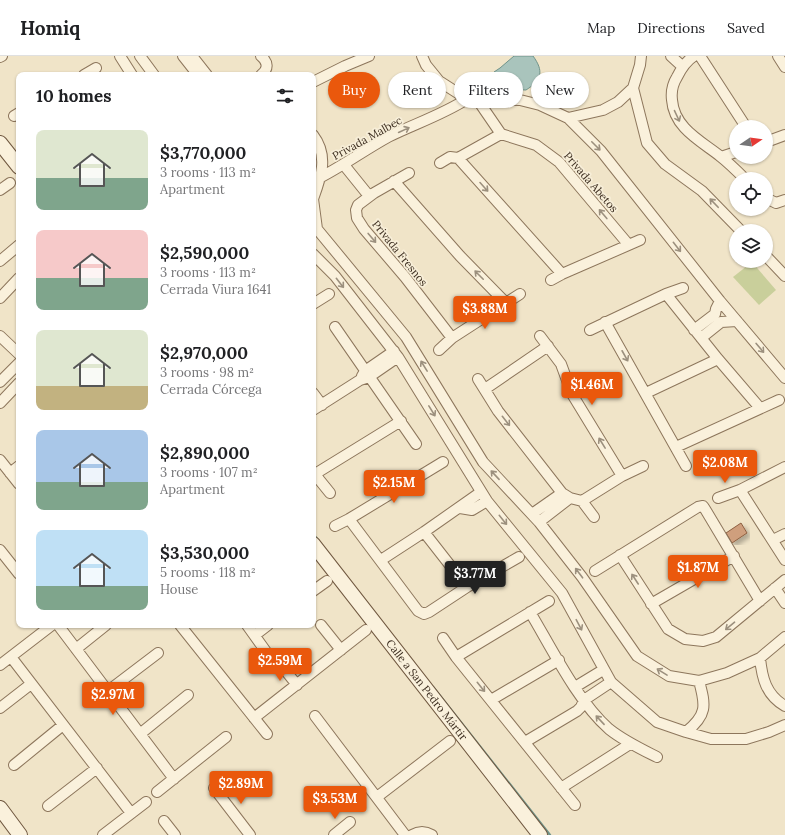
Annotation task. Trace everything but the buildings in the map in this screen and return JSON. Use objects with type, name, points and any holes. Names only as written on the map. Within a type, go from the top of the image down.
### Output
[{"type":"main road","points":[[0,143],[16,163]]},
{"type":"main road","name":"Calle a San Pedro Mártir","points":[[316,548],[540,835]]},
{"type":"main road","points":[[0,808],[20,835]]},
{"type":"street","points":[[120,56],[130,72]]},
{"type":"street","points":[[140,56],[152,72]]},
{"type":"street","points":[[183,56],[196,72]]},
{"type":"street","points":[[192,56],[205,72]]},
{"type":"street","points":[[261,56],[265,59],[268,66],[264,72]]},
{"type":"street","points":[[316,80],[344,66],[369,56]]},
{"type":"street","points":[[422,56],[426,65],[439,81],[454,89]]},
{"type":"street","points":[[568,118],[603,110],[618,102],[633,88],[640,65],[641,56]]},
{"type":"street","points":[[671,56],[682,67]]},
{"type":"street","points":[[700,56],[741,120]]},
{"type":"street","points":[[778,56],[785,67]]},
{"type":"street","points":[[690,57],[682,67],[673,83],[672,103],[675,114],[687,130],[737,172]]},
{"type":"street","points":[[89,72],[96,68]]},
{"type":"street","points":[[633,88],[647,143],[665,164],[702,191],[734,224]]},
{"type":"street","points":[[523,101],[540,105],[568,118],[601,151],[720,301],[785,378]]},
{"type":"street","name":"Privada Malbec","points":[[321,177],[347,163],[388,137],[454,108]]},
{"type":"street","points":[[440,163],[450,157],[458,158],[498,135],[478,108]]},
{"type":"street","name":"Privada Abetos","points":[[498,135],[536,145],[559,162],[628,244]]},
{"type":"street","points":[[773,139],[785,135]]},
{"type":"street","points":[[316,139],[321,151],[323,164],[321,177],[316,191]]},
{"type":"street","points":[[721,157],[729,154]]},
{"type":"street","points":[[458,158],[562,274]]},
{"type":"street","points":[[347,163],[372,195]]},
{"type":"street","name":"Privada Fresnos","points":[[409,173],[372,195],[357,207],[357,218],[452,338]]},
{"type":"street","points":[[394,181],[460,256],[506,303]]},
{"type":"street","points":[[0,190],[10,182]]},
{"type":"street","points":[[773,202],[776,203],[785,200]]},
{"type":"street","points":[[316,222],[317,229],[406,337],[483,462],[535,518],[582,577],[637,656],[669,676],[699,681],[727,674],[760,658],[785,637]]},
{"type":"street","points":[[551,280],[628,244],[640,240]]},
{"type":"street","points":[[0,261],[16,248]]},
{"type":"street","points":[[316,257],[335,276],[396,354],[487,501],[562,593],[610,682],[657,722],[686,732],[711,738],[746,739],[785,725]]},
{"type":"street","points":[[773,263],[785,276]]},
{"type":"street","points":[[0,298],[16,281]]},
{"type":"street","points":[[590,330],[666,294],[683,288]]},
{"type":"street","points":[[316,302],[329,294]]},
{"type":"street","points":[[438,350],[452,338],[520,294]]},
{"type":"street","points":[[666,294],[694,330],[760,408]]},
{"type":"street","points":[[718,318],[716,309],[720,301]]},
{"type":"street","points":[[701,338],[718,318]]},
{"type":"street","points":[[694,330],[718,318],[737,321]]},
{"type":"street","points":[[606,322],[686,466]]},
{"type":"street","points":[[335,327],[365,376],[416,444]]},
{"type":"street","points":[[0,336],[16,351]]},
{"type":"street","points":[[540,336],[561,364],[572,394],[622,476]]},
{"type":"street","points":[[485,389],[548,346]]},
{"type":"street","points":[[317,407],[396,354]]},
{"type":"street","points":[[646,393],[718,359]]},
{"type":"street","points":[[0,382],[16,365]]},
{"type":"street","points":[[478,379],[498,411],[566,495],[582,501],[594,517]]},
{"type":"street","points":[[0,403],[16,386]]},
{"type":"street","points":[[676,447],[779,400]]},
{"type":"street","points":[[316,472],[401,422]]},
{"type":"street","points":[[0,460],[16,480]]},
{"type":"street","points":[[335,526],[443,462]]},
{"type":"street","points":[[582,501],[622,476],[643,466]]},
{"type":"street","points":[[718,498],[740,490],[785,467]]},
{"type":"street","points":[[10,473],[16,468]]},
{"type":"street","points":[[316,476],[330,493]]},
{"type":"street","points":[[740,490],[785,560]]},
{"type":"street","points":[[381,560],[460,508],[481,492]]},
{"type":"street","points":[[535,518],[566,495]]},
{"type":"street","points":[[460,508],[472,510],[487,501]]},
{"type":"street","points":[[595,571],[698,507],[703,506],[760,601]]},
{"type":"street","points":[[349,519],[418,611],[424,614],[519,557]]},
{"type":"street","points":[[424,532],[467,587]]},
{"type":"street","points":[[773,540],[785,534]]},
{"type":"street","points":[[1,554],[16,571]]},
{"type":"street","points":[[620,556],[664,625],[673,634],[685,639],[703,641],[716,638],[785,580]]},
{"type":"street","points":[[651,604],[734,556]]},
{"type":"street","points":[[316,589],[327,581]]},
{"type":"street","points":[[775,588],[785,603]]},
{"type":"street","points":[[456,657],[549,601]]},
{"type":"street","points":[[530,612],[576,688],[599,720],[630,744],[657,758]]},
{"type":"street","points":[[321,625],[341,650]]},
{"type":"street","points":[[0,665],[48,628]]},
{"type":"street","points":[[60,628],[174,779]]},
{"type":"street","points":[[76,649],[102,628]]},
{"type":"street","points":[[182,628],[267,734]]},
{"type":"street","points":[[249,628],[267,653]]},
{"type":"street","points":[[255,635],[264,628]]},
{"type":"street","points":[[254,718],[366,630]]},
{"type":"street","points":[[444,638],[456,657],[575,805]]},
{"type":"street","points":[[108,691],[158,653]]},
{"type":"street","points":[[11,657],[131,813]]},
{"type":"street","points":[[760,658],[761,674],[767,688],[778,702],[785,706]]},
{"type":"street","points":[[491,700],[559,660]]},
{"type":"street","points":[[281,665],[297,685]]},
{"type":"street","points":[[576,688],[603,670]]},
{"type":"street","points":[[686,732],[697,723],[703,714],[703,698],[699,681]]},
{"type":"street","points":[[525,742],[577,711],[581,707],[584,700],[610,682]]},
{"type":"street","points":[[0,708],[31,684]]},
{"type":"street","points":[[140,734],[188,695]]},
{"type":"street","points":[[315,716],[405,835]]},
{"type":"street","points":[[14,765],[63,725]]},
{"type":"street","points":[[157,792],[226,737]]},
{"type":"street","points":[[377,797],[450,741]]},
{"type":"street","points":[[561,788],[630,744]]},
{"type":"street","points":[[48,806],[97,768]]},
{"type":"street","points":[[214,788],[250,835]]},
{"type":"street","points":[[103,835],[146,802]]},
{"type":"street","points":[[164,821],[175,835]]},
{"type":"street","points":[[334,835],[350,822]]},
{"type":"street","points":[[412,835],[421,831],[432,835]]},
{"type":"green space","points":[[744,268],[757,268],[776,290],[759,305],[733,277]]},
{"type":"water","points":[[514,56],[533,56],[537,61],[540,72],[531,72],[531,86],[526,90],[523,90],[523,72],[494,72]]},
{"type":"waterway","points":[[433,687],[550,835]]}]
